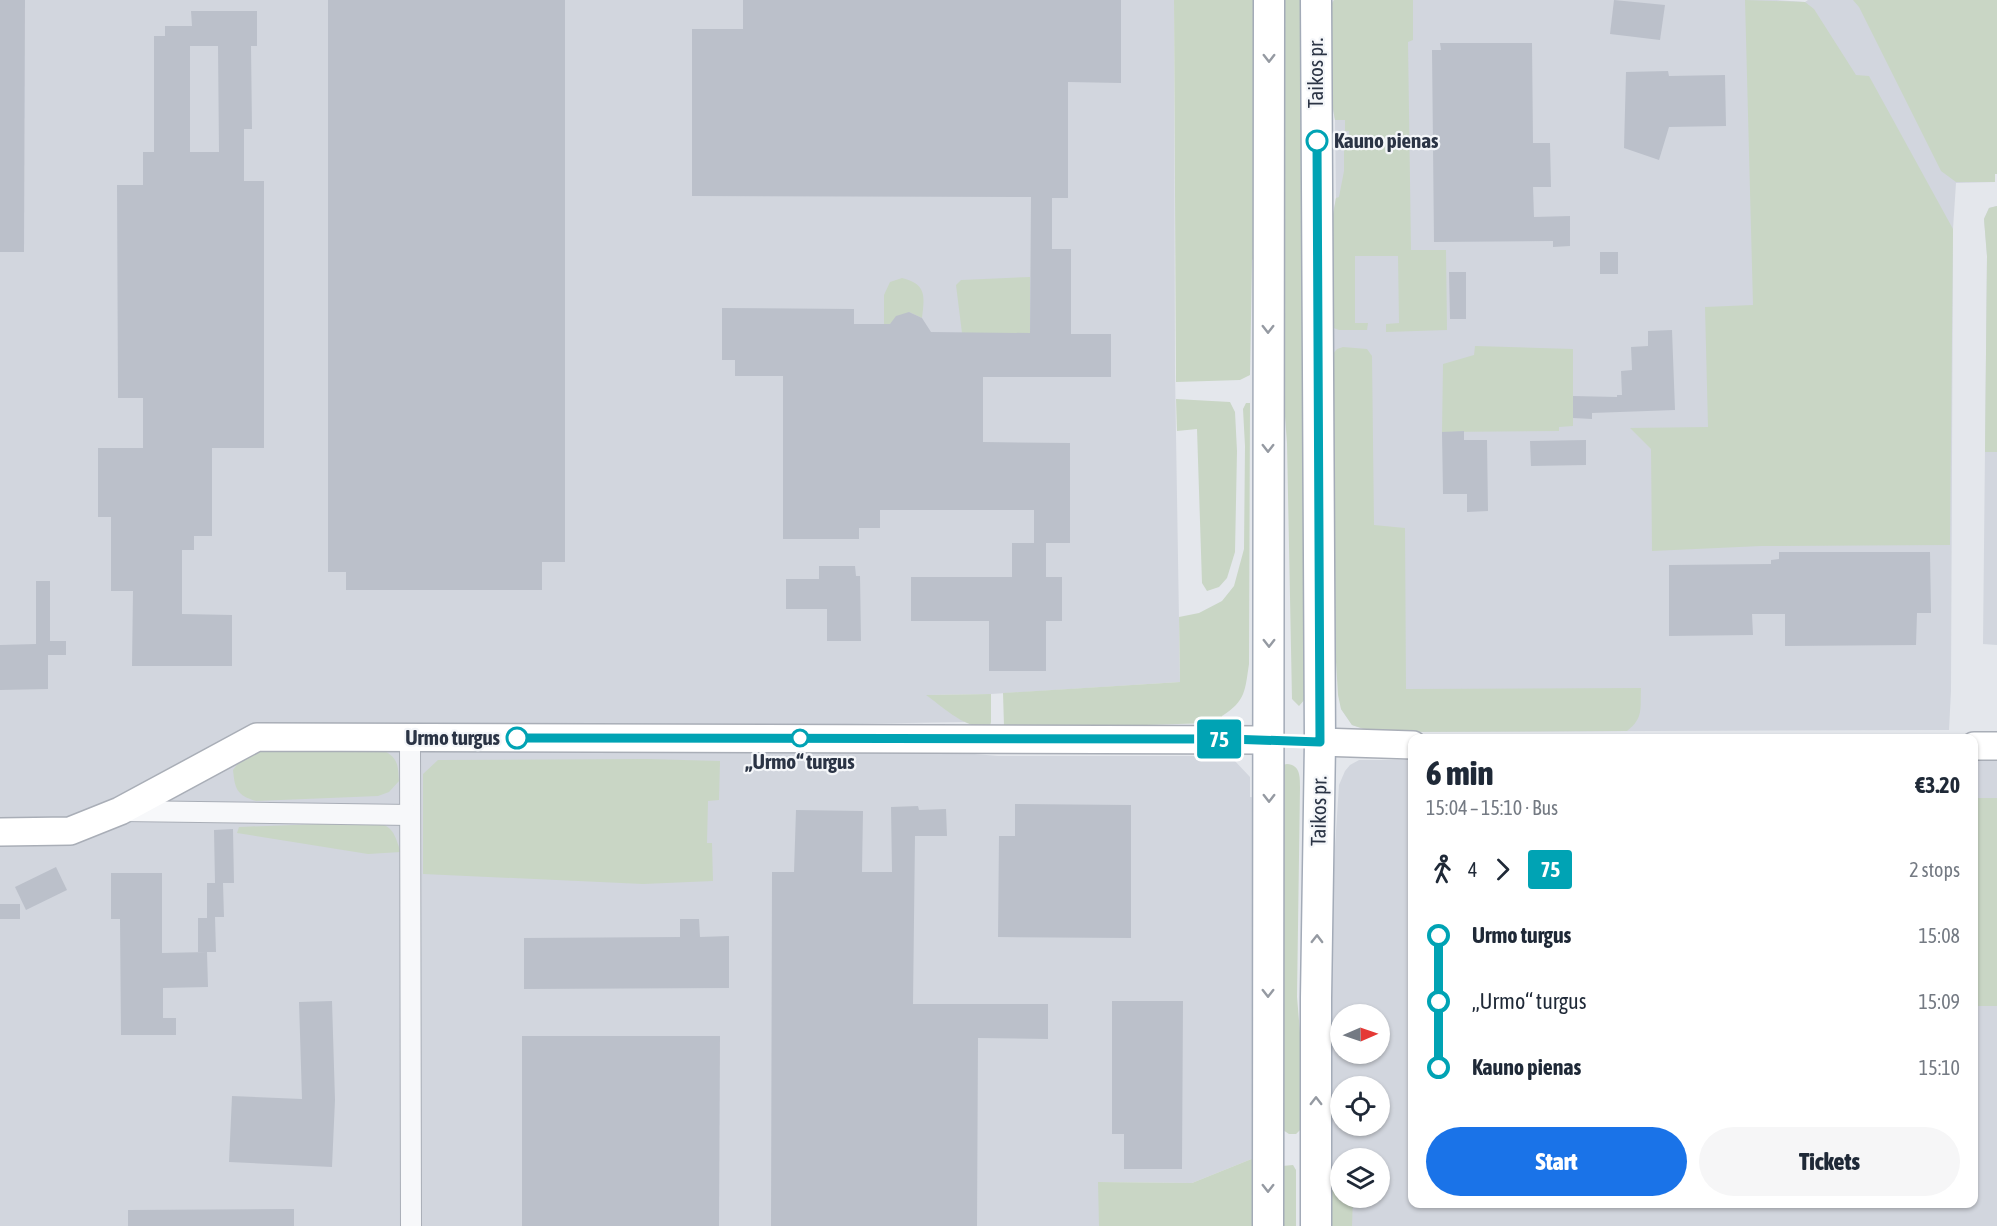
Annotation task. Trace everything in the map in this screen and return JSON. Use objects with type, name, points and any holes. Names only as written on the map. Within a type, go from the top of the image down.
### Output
[{"type":"main road","points":[[1268,1226],[1269,0]]},
{"type":"main road","name":"Taikos pr.","points":[[1316,0],[1320,742],[1316,1226]]},
{"type":"main road","points":[[1269,740],[1320,742]]},
{"type":"main road","points":[[1268,1152],[1290,1152],[1316,1160]]},
{"type":"street","points":[[0,832],[70,831],[120,811],[257,737],[1269,740]]},
{"type":"street","points":[[410,738],[411,1226]]},
{"type":"street","points":[[1320,742],[1408,745]]},
{"type":"street","points":[[1978,746],[1997,746]]},
{"type":"street","points":[[120,811],[410,815]]},
{"type":"shaded area","points":[[0,0],[1174,0],[1175,372],[1180,682],[991,694],[927,695],[965,722],[613,728],[257,730],[68,824],[0,824]]},
{"type":"shaded area","points":[[1334,0],[1776,0],[1805,2],[1808,0],[1997,0],[1997,174],[1995,174],[1995,182],[1956,183],[1953,229],[1949,730],[1373,732],[1352,725],[1341,709],[1334,629],[1331,226],[1336,198],[1335,120],[1328,83],[1331,3]]},
{"type":"shaded area","points":[[1997,206],[1997,645],[1983,644],[1987,256],[1984,219],[1989,208]]},
{"type":"shaded area","points":[[250,747],[928,750],[998,756],[1218,756],[1234,760],[1250,777],[1250,797],[1257,798],[1254,1158],[1192,1183],[1099,1182],[1099,1226],[0,1226],[0,841],[70,842]]},
{"type":"shaded area","points":[[1978,759],[1997,759],[1997,1226],[1326,1226],[1328,953],[1339,785],[1350,765],[1359,760],[1408,760],[1408,1208],[1978,1208]]},
{"type":"green space","points":[[1174,0],[1256,0],[1258,256],[1252,260],[1250,375],[1240,380],[1176,382]]},
{"type":"green space","points":[[1279,0],[1306,0],[1305,699],[1299,706],[1292,699],[1287,443],[1280,350]]},
{"type":"green space","points":[[1334,0],[1413,0],[1413,40],[1408,42],[1411,250],[1446,250],[1447,330],[1386,332],[1386,324],[1399,323],[1398,256],[1355,256],[1355,323],[1368,323],[1367,330],[1339,330],[1331,327],[1331,226],[1344,171],[1344,145],[1348,145],[1349,131],[1345,131],[1345,120],[1335,120],[1329,77],[1327,24]]},
{"type":"green space","points":[[1745,0],[1805,2],[1814,9],[1856,75],[1869,76],[1953,229],[1950,545],[1761,546],[1652,551],[1651,449],[1630,428],[1708,427],[1705,307],[1753,305]]},
{"type":"green space","points":[[1853,0],[1997,0],[1997,174],[1995,174],[1995,182],[1956,182],[1941,171],[1859,7]]},
{"type":"green space","points":[[1997,206],[1997,452],[1985,452],[1987,256],[1984,219],[1989,208]]},
{"type":"green space","points":[[1030,277],[1030,333],[962,333],[956,285],[961,280]]},
{"type":"green space","points":[[902,278],[920,287],[924,303],[922,318],[909,312],[890,324],[884,324],[884,295],[890,282]]},
{"type":"green space","points":[[1475,346],[1573,349],[1573,426],[1559,427],[1559,431],[1442,432],[1443,364],[1474,355]]},
{"type":"green space","points":[[1343,347],[1367,349],[1372,356],[1374,525],[1405,528],[1406,689],[1641,688],[1639,717],[1627,731],[1373,732],[1352,725],[1341,709],[1338,695],[1334,629],[1327,361],[1337,349]]},
{"type":"green space","points":[[1176,399],[1230,402],[1235,412],[1237,451],[1235,552],[1227,578],[1219,587],[1207,591],[1202,583],[1197,429],[1177,431]]},
{"type":"green space","points":[[1246,403],[1250,403],[1249,664],[1245,688],[1240,700],[1222,716],[1222,721],[1211,723],[1013,729],[1004,726],[1003,693],[1180,682],[1179,617],[1199,613],[1222,601],[1234,586],[1244,549],[1243,409]]},
{"type":"green space","points":[[991,694],[990,726],[982,727],[964,722],[926,695]]},
{"type":"green space","points":[[264,749],[383,750],[396,762],[399,781],[389,792],[378,796],[256,801],[238,791],[233,770],[242,758]]},
{"type":"green space","points":[[438,760],[720,761],[719,800],[708,801],[707,843],[712,843],[713,881],[643,884],[423,874],[423,774]]},
{"type":"green space","points":[[1282,765],[1295,766],[1300,783],[1297,997],[1302,1056],[1303,1127],[1296,1134],[1289,1134],[1283,1130]]},
{"type":"green space","points":[[1978,798],[1997,798],[1997,1006],[1978,1006]]},
{"type":"green space","points":[[374,822],[389,829],[395,836],[401,852],[368,854],[237,833],[239,827]]},
{"type":"green space","points":[[1254,1158],[1253,1226],[1099,1226],[1098,1182],[1192,1183]]},
{"type":"green space","points":[[1293,1165],[1296,1170],[1296,1226],[1283,1226],[1282,1166]]},
{"type":"green space","points":[[1330,1179],[1330,1208],[1353,1208],[1352,1226],[1326,1226]]},
{"type":"building","points":[[0,0],[25,0],[24,252],[0,252]]},
{"type":"building","points":[[328,0],[565,0],[565,562],[542,562],[542,590],[346,590],[346,572],[328,572]]},
{"type":"building","points":[[743,0],[1121,0],[1121,83],[1068,82],[1068,198],[1052,198],[1052,249],[1071,249],[1071,334],[1111,334],[1111,377],[983,377],[983,442],[1070,443],[1070,543],[1034,543],[1034,510],[880,510],[880,528],[859,528],[859,539],[783,539],[783,376],[735,376],[735,360],[722,360],[722,308],[854,309],[854,324],[890,324],[896,316],[909,312],[922,318],[931,332],[1030,333],[1031,197],[692,196],[692,29],[743,29]]},
{"type":"building","points":[[1614,0],[1665,5],[1660,40],[1610,34]]},
{"type":"building","points":[[191,11],[257,11],[257,46],[251,46],[252,129],[244,129],[244,181],[264,181],[264,448],[212,448],[212,536],[194,536],[194,550],[182,550],[182,614],[232,615],[232,666],[132,666],[133,591],[111,591],[111,517],[98,517],[98,448],[143,448],[143,398],[118,398],[117,185],[143,185],[143,152],[154,152],[154,36],[165,36],[165,26],[192,26]],"holes":[[[190,46],[218,46],[219,152],[190,152]]]},
{"type":"building","points":[[1440,43],[1532,43],[1533,143],[1550,143],[1551,187],[1533,187],[1534,217],[1570,216],[1570,246],[1553,247],[1553,241],[1434,242],[1432,50],[1441,50]]},
{"type":"building","points":[[1668,71],[1669,76],[1725,75],[1726,126],[1669,127],[1659,160],[1624,148],[1626,72]]},
{"type":"building","points":[[1600,252],[1618,252],[1618,274],[1600,274]]},
{"type":"building","points":[[1449,272],[1466,272],[1466,319],[1450,319]]},
{"type":"building","points":[[1672,330],[1675,410],[1592,413],[1592,419],[1573,418],[1573,396],[1617,397],[1617,395],[1622,395],[1621,371],[1632,370],[1631,347],[1648,346],[1648,331]]},
{"type":"building","points":[[1464,431],[1464,440],[1487,440],[1488,511],[1467,512],[1467,494],[1443,494],[1442,432]]},
{"type":"building","points":[[1586,440],[1586,465],[1531,466],[1530,441]]},
{"type":"building","points":[[1012,543],[1046,543],[1046,577],[1062,577],[1062,621],[1046,621],[1046,671],[989,671],[989,621],[911,621],[911,577],[1012,577]]},
{"type":"building","points":[[1779,552],[1930,552],[1931,613],[1917,613],[1916,645],[1785,646],[1785,614],[1752,614],[1753,635],[1669,636],[1669,565],[1771,564],[1771,560],[1779,559]]},
{"type":"building","points":[[819,566],[855,566],[856,576],[860,576],[861,641],[827,641],[827,609],[786,609],[786,579],[819,579]]},
{"type":"building","points":[[36,581],[50,581],[50,641],[66,641],[66,655],[48,655],[48,689],[0,690],[0,645],[36,644]]},
{"type":"building","points":[[1015,804],[1131,805],[1131,938],[998,937],[999,836],[1015,836]]},
{"type":"building","points":[[918,806],[919,810],[946,809],[947,836],[915,836],[913,1004],[1048,1004],[1048,1039],[978,1038],[977,1226],[771,1226],[772,872],[794,872],[796,810],[863,811],[862,872],[892,872],[891,807]]},
{"type":"building","points":[[233,829],[234,883],[223,883],[224,917],[215,917],[216,952],[198,952],[198,918],[207,918],[207,883],[215,883],[214,830]]},
{"type":"building","points":[[56,867],[67,890],[26,910],[15,887]]},
{"type":"building","points":[[111,873],[162,873],[162,953],[207,952],[208,987],[163,988],[163,1018],[176,1018],[176,1035],[121,1035],[120,919],[111,919]]},
{"type":"building","points":[[0,904],[20,904],[20,919],[0,919]]},
{"type":"building","points":[[680,919],[699,919],[700,937],[729,936],[729,988],[524,989],[524,938],[680,937]]},
{"type":"building","points":[[332,1001],[335,1100],[332,1167],[229,1162],[232,1096],[302,1099],[299,1002]]},
{"type":"building","points":[[1112,1001],[1183,1001],[1182,1169],[1124,1169],[1124,1134],[1112,1134]]},
{"type":"building","points":[[522,1036],[720,1036],[719,1226],[522,1226]]},
{"type":"building","points":[[294,1209],[294,1226],[128,1226],[128,1210]]},
{"type":"bus line","name":"75","points":[[517,738],[1229,739],[1320,742],[1317,141]]},
{"type":"place","name":"Kauno pienas","points":[[1317,141]]},
{"type":"place","name":"Urmo turgus","points":[[517,738]]},
{"type":"place","name":"„Urmo“ turgus","points":[[800,738]]}]
